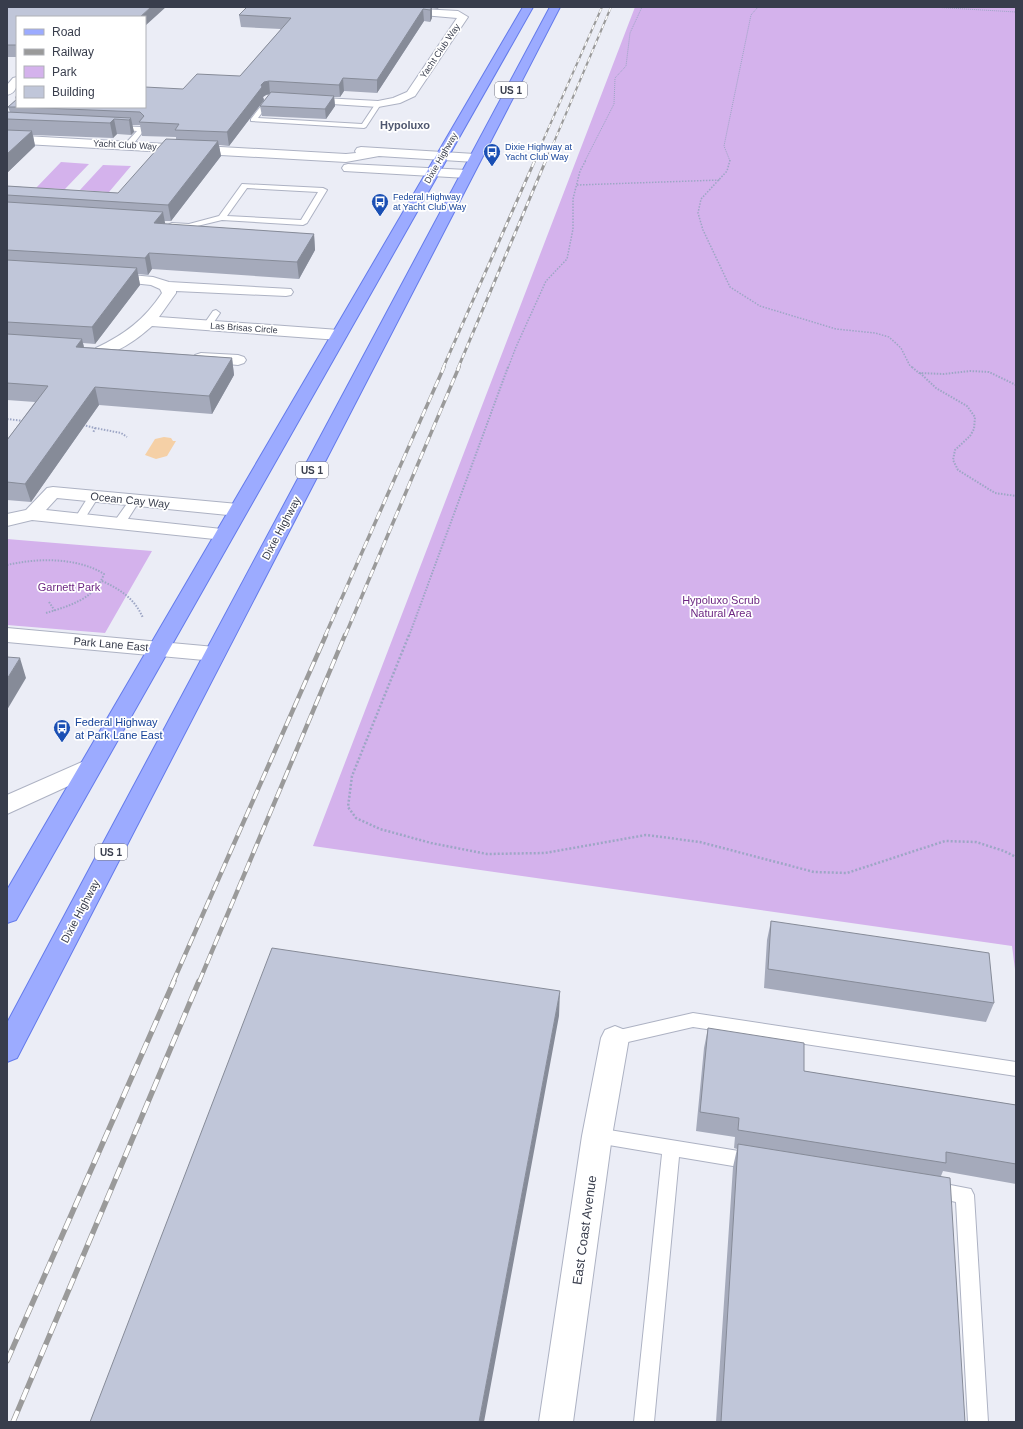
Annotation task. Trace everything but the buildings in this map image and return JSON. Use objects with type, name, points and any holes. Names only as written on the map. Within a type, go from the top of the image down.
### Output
[{"type":"main road","name":"Dixie Highway","points":[[7,913],[528,7]]},
{"type":"main road","name":"Dixie Highway","points":[[7,1050],[555,7]]},
{"type":"street","name":"Yacht Club Way","points":[[293,100],[378,104],[396,101],[411,94],[463,17],[458,14],[395,11]]},
{"type":"street","points":[[7,92],[16,81]]},
{"type":"street","name":"Yacht Club Way","points":[[7,139],[242,152],[299,147],[326,157],[433,172],[467,174]]},
{"type":"street","name":"Yacht Club Way","points":[[242,152],[259,158],[285,164],[326,157],[359,157],[376,153],[475,158]]},
{"type":"street","points":[[92,276],[138,279],[152,281],[167,286],[286,292]]},
{"type":"street","points":[[102,352],[131,336],[149,321],[169,293],[167,286]]},
{"type":"street","name":"Las Brisas Circle","points":[[159,309],[216,313],[343,328]]},
{"type":"street","name":"Las Brisas Circle","points":[[149,321],[207,326],[343,328]]},
{"type":"street","points":[[86,350],[132,353]]},
{"type":"street","points":[[185,357],[238,360]]},
{"type":"street","name":"Ocean Cay Way","points":[[32,514],[53,492],[238,510]]},
{"type":"street","name":"Ocean Cay Way","points":[[7,520],[32,514],[224,534]]},
{"type":"street","name":"Park Lane East","points":[[7,635],[215,654]]},
{"type":"street","points":[[7,805],[91,766]]},
{"type":"street","name":"East Coast Avenue","points":[[556,1422],[597,1136],[614,1038]]},
{"type":"lane","points":[[274,98],[253,120],[364,126],[378,104]]},
{"type":"lane","points":[[110,128],[142,129],[128,145]]},
{"type":"lane","points":[[166,224],[189,226],[222,218],[303,223],[323,190],[245,186],[222,218]]},
{"type":"lane","points":[[207,326],[216,313]]},
{"type":"lane","points":[[80,518],[94,496]]},
{"type":"lane","points":[[120,522],[135,500]]},
{"type":"lane","points":[[614,1038],[693,1020],[1016,1069]]},
{"type":"lane","points":[[597,1136],[764,1163]]},
{"type":"lane","points":[[644,1422],[671,1147]]},
{"type":"lane","points":[[919,1188],[965,1195],[978,1422]]},
{"type":"path","points":[[642,7],[630,33],[626,66],[615,78],[614,104],[580,171],[573,199],[573,229],[567,259],[546,281],[516,347],[397,668],[352,776],[348,807],[356,818],[380,829],[431,844],[487,854],[545,852],[646,835],[700,842],[814,872],[847,873],[944,841],[976,842],[1004,851],[1016,857]]},
{"type":"path","points":[[758,7],[751,15],[724,146],[730,160],[727,171],[701,199],[698,213],[703,230],[730,287],[760,306],[836,329],[876,333],[890,337],[900,348],[910,366],[937,389],[972,410],[976,418],[974,433],[968,440],[955,450],[953,460],[958,470],[996,493],[1016,496]]},
{"type":"path","points":[[932,7],[1016,12]]},
{"type":"path","points":[[577,185],[720,180]]},
{"type":"path","points":[[919,373],[944,374],[970,371],[989,372],[1016,385]]},
{"type":"path","points":[[7,419],[30,421]]},
{"type":"path","points":[[82,425],[91,426],[127,437]]},
{"type":"path","points":[[93,432],[95,428]]},
{"type":"path","points":[[7,565],[32,561],[57,562],[84,565],[100,570],[104,574],[102,581],[85,598],[67,607],[43,614]]},
{"type":"path","points":[[102,581],[128,595],[141,610],[144,618]]},
{"type":"path","points":[[49,602],[55,611]]},
{"type":"green space","name":"Hypoluxo Scrub Natural Area","points":[[635,7],[1016,7],[1016,977],[1012,946],[313,846]]},
{"type":"green space","points":[[61,162],[89,164],[65,189],[36,188]]},
{"type":"green space","points":[[103,165],[131,166],[109,192],[80,190]]},
{"type":"green space","name":"Garnett Park","points":[[7,539],[152,551],[105,633],[7,625]]},
{"type":"shaded area","points":[[164,437],[171,438],[173,441],[176,441],[167,456],[156,459],[145,455],[155,439]]},
{"type":"railway","points":[[534,161],[602,7]]},
{"type":"railway","points":[[546,161],[611,7]]},
{"type":"railway","points":[[443,368],[535,160]]},
{"type":"railway","points":[[458,368],[546,160]]},
{"type":"railway","points":[[325,636],[444,367]]},
{"type":"railway","points":[[345,636],[459,367]]},
{"type":"railway","points":[[173,982],[326,635]]},
{"type":"railway","points":[[199,982],[345,635]]},
{"type":"railway","points":[[7,1361],[174,981]]},
{"type":"railway","points":[[13,1422],[199,981]]},
{"type":"place","name":"Dixie Highway at Yacht Club Way","points":[[492,167]]},
{"type":"place","name":"Federal Highway at Yacht Club Way","points":[[380,217]]},
{"type":"place","name":"Federal Highway at Park Lane East","points":[[62,743]]},
{"type":"district","name":"Hypoluxo","points":[[405,125]]}]
